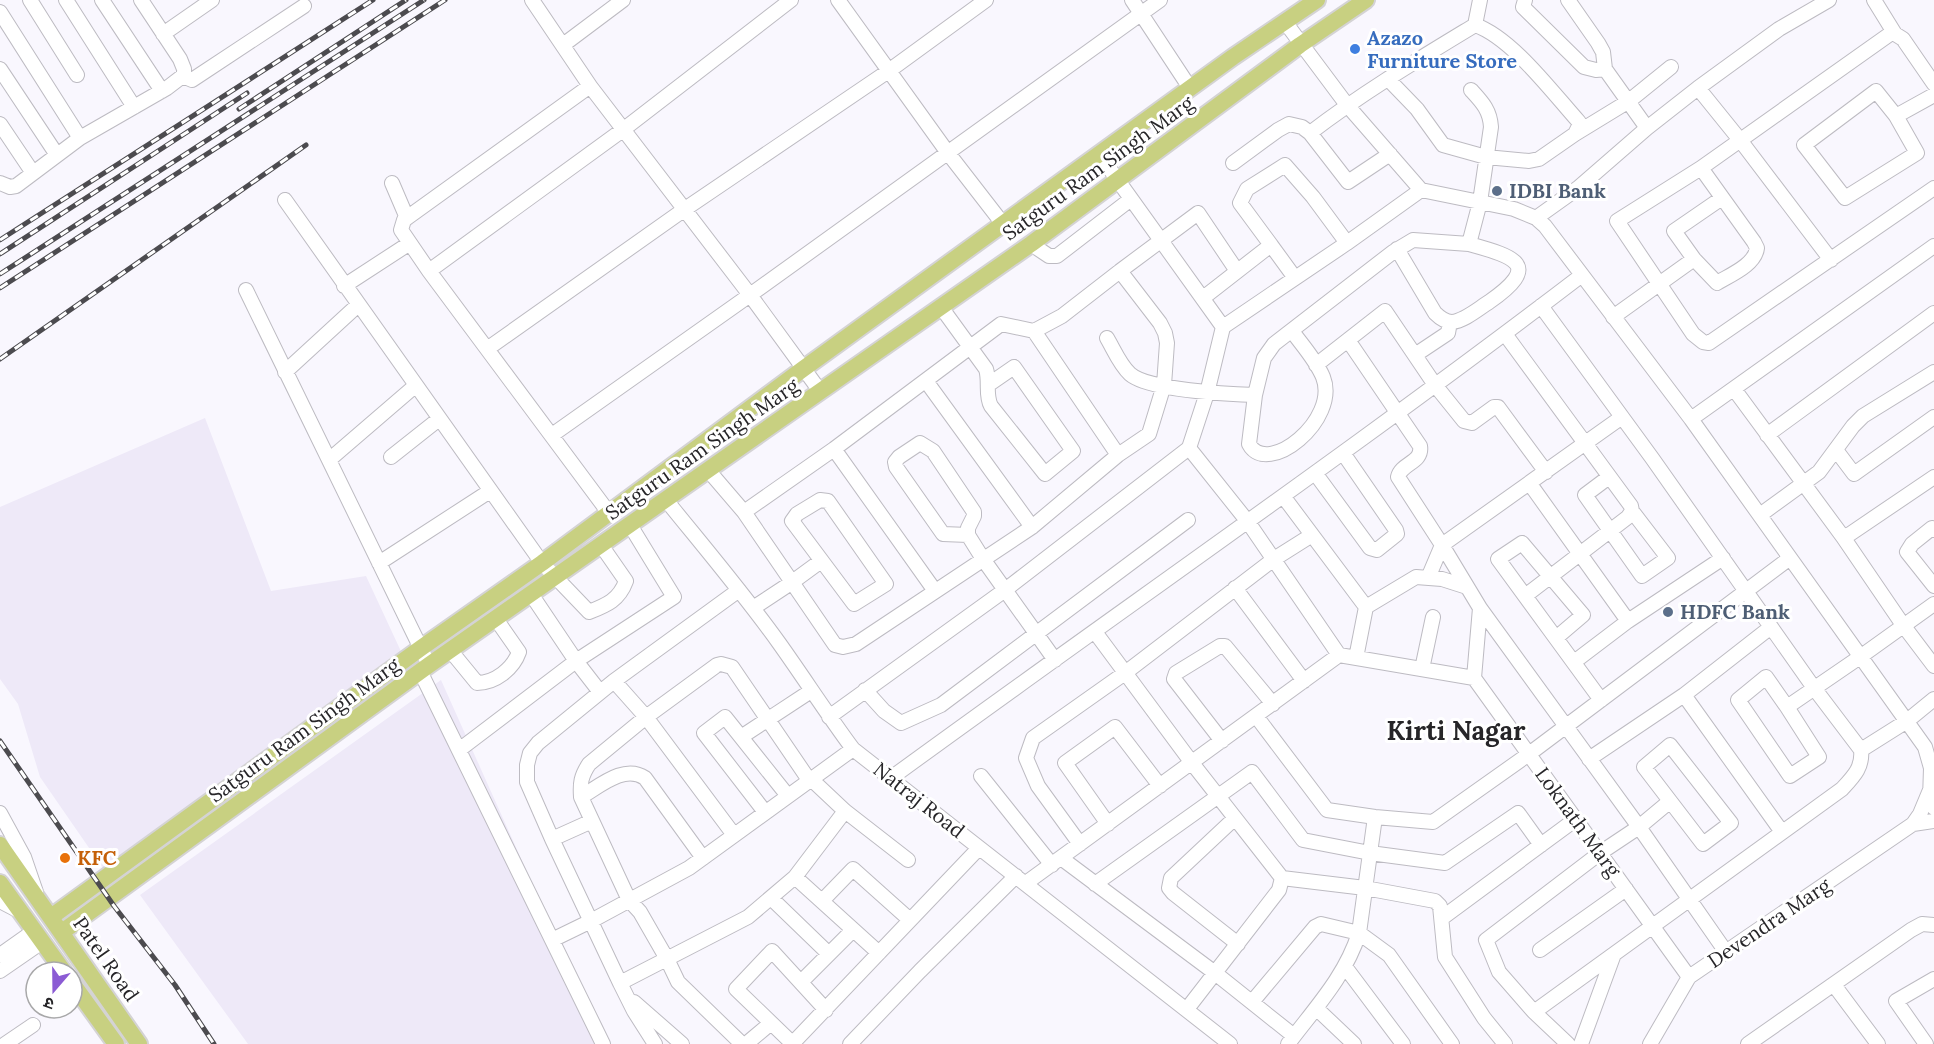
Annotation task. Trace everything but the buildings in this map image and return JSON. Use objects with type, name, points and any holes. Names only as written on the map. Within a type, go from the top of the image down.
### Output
[{"type":"main road","name":"Satguru Ram Singh Marg","points":[[51,917],[421,648],[542,563],[803,369],[1190,88],[1317,0]]},
{"type":"main road","name":"Satguru Ram Singh Marg","points":[[62,932],[450,650],[1031,244],[1300,45],[1366,0]]},
{"type":"main road","name":"Patel Road","points":[[0,845],[139,1044]]},
{"type":"main road","points":[[0,884],[55,960]]},
{"type":"main road","name":"Patel Road","points":[[84,1000],[116,1044]]},
{"type":"street","points":[[30,0],[77,75]]},
{"type":"street","points":[[66,0],[134,107]]},
{"type":"street","points":[[102,0],[162,91]]},
{"type":"street","points":[[0,183],[9,187],[16,186],[80,138],[162,91],[183,76],[184,69],[180,59],[141,0]]},
{"type":"street","points":[[163,34],[212,0]]},
{"type":"street","points":[[532,0],[590,86],[820,391]]},
{"type":"street","points":[[563,45],[623,0]]},
{"type":"street","points":[[429,271],[624,129],[791,0]]},
{"type":"street","points":[[838,0],[948,153],[1003,224]]},
{"type":"street","points":[[487,349],[685,209],[890,70],[986,0]]},
{"type":"street","points":[[1132,0],[1190,88]]},
{"type":"street","points":[[552,435],[750,296],[1160,0]]},
{"type":"street","points":[[1310,133],[1347,105],[1475,24],[1480,0]]},
{"type":"street","points":[[1525,0],[1523,7],[1584,67],[1589,70],[1605,69]]},
{"type":"street","points":[[1568,0],[1603,52],[1605,69],[1647,128]]},
{"type":"street","points":[[1536,218],[1578,188],[1647,128],[1698,88],[1779,29],[1829,0]]},
{"type":"street","points":[[1874,0],[1895,34],[1903,39],[1934,84]]},
{"type":"street","points":[[183,76],[192,80],[304,6]]},
{"type":"street","points":[[0,12],[80,138]]},
{"type":"street","points":[[1284,22],[1347,105],[1421,190],[1514,209],[1536,218],[1545,226],[1691,419],[1929,750],[1932,784],[1930,799],[1934,808]]},
{"type":"street","points":[[1475,24],[1499,37],[1536,73],[1579,122],[1575,134]]},
{"type":"street","points":[[1895,34],[1884,37],[1701,168],[1617,221],[1693,334],[1703,342],[1709,343],[1934,188]]},
{"type":"street","points":[[1388,79],[1417,109],[1443,145],[1486,157],[1534,161],[1544,157],[1575,134],[1629,101],[1671,67]]},
{"type":"street","points":[[0,69],[57,155]]},
{"type":"street","points":[[590,86],[407,218],[401,227],[429,271],[609,513]]},
{"type":"street","points":[[1698,88],[1831,260]]},
{"type":"street","points":[[1469,244],[1480,202],[1491,127],[1491,117],[1486,106],[1471,90]]},
{"type":"street","points":[[1876,91],[1896,116],[1917,153],[1845,198],[1804,145],[1876,91]]},
{"type":"street","points":[[1896,116],[1934,95]]},
{"type":"street","points":[[0,124],[33,173]]},
{"type":"street","points":[[1233,164],[1289,124],[1302,127],[1310,133],[1348,182],[1390,154]]},
{"type":"street","points":[[1099,154],[1223,327]]},
{"type":"street","points":[[1295,278],[1240,203],[1247,189],[1285,165],[1313,197],[1347,243]]},
{"type":"street","points":[[1701,168],[1754,242],[1757,248],[1757,253],[1748,263],[1717,283],[1694,259],[1674,231],[1722,198]]},
{"type":"street","points":[[392,183],[407,218]]},
{"type":"street","points":[[829,717],[1005,590],[1189,448],[1207,393],[1223,327],[1421,190]]},
{"type":"street","points":[[1031,244],[1049,256],[1058,256],[1131,199]]},
{"type":"street","points":[[285,200],[357,305],[542,563],[590,612],[609,605],[621,593],[626,581],[601,545]]},
{"type":"street","points":[[744,512],[834,449],[1001,324],[1034,331],[1062,316],[1198,213],[1238,271]]},
{"type":"street","points":[[1292,330],[1323,377],[1324,403],[1319,417],[1305,434],[1284,450],[1272,455],[1256,451],[1249,444],[1255,395],[1264,358],[1274,344],[1292,330],[1397,249],[1413,240],[1469,244],[1509,258],[1515,262],[1519,273],[1512,284],[1490,301],[1468,315],[1450,322],[1435,313],[1397,249]]},
{"type":"street","points":[[344,286],[410,243]]},
{"type":"street","points":[[1203,298],[1270,245]]},
{"type":"street","points":[[1691,419],[1934,246]]},
{"type":"street","points":[[1613,317],[1694,259]]},
{"type":"street","points":[[708,470],[744,512],[835,645],[843,647],[856,644],[1032,527],[1118,454],[1149,434],[1164,385],[1167,353],[1165,333],[1120,271]]},
{"type":"street","points":[[891,778],[1343,453],[1582,275]]},
{"type":"street","points":[[246,290],[421,648],[425,668],[459,750],[603,1044]]},
{"type":"street","points":[[285,372],[357,305]]},
{"type":"street","points":[[1534,1012],[1842,789],[1862,763],[1862,750],[1814,688],[1541,306]]},
{"type":"street","points":[[941,307],[986,369],[988,399],[991,406],[1045,474],[1073,451],[1014,367],[988,386]]},
{"type":"street","points":[[1316,365],[1385,311],[1435,385],[1467,424],[1472,423],[1494,407],[1498,407],[1546,472]]},
{"type":"street","points":[[1767,435],[1934,313]]},
{"type":"street","points":[[1415,355],[1448,333],[1450,322]]},
{"type":"street","points":[[1034,331],[1118,454]]},
{"type":"street","points":[[1505,334],[1668,558],[1642,576],[1585,495],[1609,477]]},
{"type":"street","points":[[1107,338],[1129,373],[1139,380],[1207,393],[1255,395]]},
{"type":"street","points":[[1346,342],[1352,346],[1422,449],[1418,458],[1400,470],[1398,477],[1480,608],[1639,827],[1726,952]]},
{"type":"street","points":[[1760,515],[1819,472],[1863,416],[1934,372]]},
{"type":"street","points":[[926,381],[1032,527]]},
{"type":"street","points":[[329,460],[416,386]]},
{"type":"street","points":[[1734,389],[1934,666]]},
{"type":"street","points":[[1428,578],[1442,545],[1622,417]]},
{"type":"street","points":[[1836,450],[1854,474],[1934,417]]},
{"type":"street","points":[[391,457],[439,419]]},
{"type":"street","points":[[968,535],[943,534],[896,467],[895,462],[899,457],[920,443],[933,451],[974,512],[968,535],[982,559],[1055,660]]},
{"type":"street","points":[[1189,448],[1248,522],[1339,655],[1474,678],[1480,608]]},
{"type":"street","points":[[834,449],[935,591]]},
{"type":"street","points":[[1315,473],[1370,549],[1377,550],[1394,538],[1397,534],[1395,530],[1343,453]]},
{"type":"street","points":[[1843,537],[1934,477]]},
{"type":"street","points":[[1530,484],[1628,621]]},
{"type":"street","points":[[379,563],[490,491]]},
{"type":"street","points":[[1283,496],[1366,608]]},
{"type":"street","name":"Natraj Road","points":[[666,500],[753,608],[852,748],[1230,1044]]},
{"type":"street","points":[[820,500],[828,501],[886,584],[854,604],[821,561],[792,521],[797,514],[820,500]]},
{"type":"street","points":[[1525,596],[1628,517],[1632,511]]},
{"type":"street","points":[[865,690],[884,711],[901,723],[941,705],[1188,520]]},
{"type":"street","points":[[459,750],[576,661],[674,597],[630,525]]},
{"type":"street","points":[[1934,530],[1932,528],[1912,544],[1907,552],[1934,586]]},
{"type":"street","points":[[1080,844],[1038,786],[1026,758],[1033,738],[1125,673],[1274,559],[1312,535]]},
{"type":"street","points":[[1556,638],[1582,615],[1522,543],[1498,559],[1601,700]]},
{"type":"street","points":[[1574,662],[1628,621],[1723,558]]},
{"type":"street","points":[[1256,716],[1327,810],[1375,818],[1433,822],[1566,727],[1790,558]]},
{"type":"street","points":[[753,608],[821,561]]},
{"type":"street","points":[[1356,658],[1366,608],[1416,577],[1442,579],[1467,587]]},
{"type":"street","points":[[1235,588],[1304,681]]},
{"type":"street","points":[[655,1044],[620,983],[552,839],[527,782],[527,765],[530,753],[538,743],[614,681],[739,590]]},
{"type":"street","points":[[531,594],[600,692]]},
{"type":"street","points":[[1787,707],[1934,603]]},
{"type":"street","points":[[1422,669],[1433,616]]},
{"type":"street","points":[[450,650],[477,683],[489,683],[516,663],[519,652],[496,619]]},
{"type":"street","points":[[1589,759],[1684,695],[1771,627]]},
{"type":"street","points":[[1095,632],[1192,763],[1282,878],[1365,888],[1433,900],[1440,906],[1445,957],[1484,1018],[1505,1044]]},
{"type":"street","points":[[1222,741],[1174,679],[1176,673],[1220,646],[1225,646],[1273,704]]},
{"type":"street","points":[[850,1044],[920,971],[1021,879],[1056,862],[1339,655]]},
{"type":"street","points":[[771,1023],[744,1044],[678,982],[668,959],[640,912],[629,900],[581,797],[580,782],[589,764],[646,717],[721,664],[732,668],[810,780],[845,811],[908,860]]},
{"type":"street","points":[[1766,676],[1787,707],[1819,757],[1790,776],[1738,700],[1766,676]]},
{"type":"street","name":"Loknath Marg","points":[[1474,678],[1689,977]]},
{"type":"street","points":[[614,681],[646,717],[734,835]]},
{"type":"street","points":[[741,737],[812,691]]},
{"type":"street","points":[[1684,695],[1782,832]]},
{"type":"street","points":[[1862,750],[1907,721],[1934,699]]},
{"type":"street","points":[[765,812],[704,733],[725,717],[788,796]]},
{"type":"street","points":[[1108,824],[1065,763],[1115,727],[1160,786]]},
{"type":"street","points":[[1670,745],[1731,823],[1703,844],[1669,802],[1644,767],[1670,745]]},
{"type":"street","points":[[552,940],[689,868],[852,748]]},
{"type":"street","points":[[1095,884],[1252,772],[1304,840],[1370,853],[1445,862],[1518,813],[1541,845]]},
{"type":"street","points":[[581,797],[623,773],[638,774],[645,778],[703,858]]},
{"type":"street","points":[[981,776],[1056,862],[1095,884],[1215,973],[1252,1002],[1293,1041],[1346,968],[1359,933],[1375,818]]},
{"type":"street","name":"Devendra Marg","points":[[1650,1044],[1689,977],[1913,824],[1920,814],[1932,784]]},
{"type":"street","points":[[1568,1044],[1534,1012],[1499,972],[1486,940],[1600,853],[1639,827],[1669,802]]},
{"type":"street","points":[[620,983],[748,917],[795,877],[845,811]]},
{"type":"street","points":[[0,813],[24,857],[38,898]]},
{"type":"street","points":[[1235,818],[1171,878],[1169,888],[1173,894],[1238,944]]},
{"type":"street","points":[[1442,918],[1576,819]]},
{"type":"street","points":[[552,839],[592,821]]},
{"type":"street","name":"Devendra Marg","points":[[1913,824],[1934,821]]},
{"type":"street","points":[[826,1010],[772,951],[736,989],[792,1044],[826,1010],[979,848]]},
{"type":"street","points":[[822,901],[853,869],[910,920]]},
{"type":"street","points":[[795,877],[879,953]]},
{"type":"street","points":[[1187,1009],[1279,890],[1282,878]]},
{"type":"street","points":[[1540,950],[1626,889]]},
{"type":"street","points":[[771,898],[829,954]]},
{"type":"street","points":[[0,901],[19,910]]},
{"type":"street","points":[[1252,1002],[1315,927],[1321,924],[1359,933],[1389,955],[1452,1044]]},
{"type":"street","points":[[1748,1044],[1911,930],[1922,924],[1934,925]]},
{"type":"street","points":[[801,982],[853,930]]},
{"type":"street","points":[[0,955],[38,937]]},
{"type":"street","points":[[0,971],[38,937]]},
{"type":"street","points":[[1581,1044],[1614,954]]},
{"type":"street","points":[[1346,968],[1403,1044]]},
{"type":"street","points":[[1926,1044],[1896,1001],[1934,979]]},
{"type":"street","points":[[1834,985],[1878,1044]]},
{"type":"street","points":[[628,997],[682,1044]]},
{"type":"street","points":[[1316,1008],[1354,1044]]},
{"type":"street","points":[[5,1044],[33,1025]]},
{"type":"shaded area","points":[[205,418],[271,591],[366,576],[405,660],[105,871],[40,777],[18,704],[0,679],[0,507]]},
{"type":"shaded area","points":[[441,680],[604,1044],[248,1044],[140,895]]},
{"type":"railway","points":[[0,240],[373,0]]},
{"type":"railway","points":[[239,109],[406,0]]},
{"type":"railway","points":[[0,274],[424,0]]},
{"type":"railway","points":[[0,288],[445,0]]},
{"type":"railway","points":[[0,254],[247,93]]},
{"type":"railway","points":[[0,359],[306,145]]},
{"type":"railway","points":[[0,741],[114,906],[175,985],[214,1044]]},
{"type":"place","name":"Azazo Furniture Store","points":[[1355,49]]},
{"type":"place","name":"IDBI Bank","points":[[1497,191]]},
{"type":"place","name":"HDFC Bank","points":[[1668,612]]},
{"type":"place","name":"KFC","points":[[65,858]]},
{"type":"district","name":"Kirti Nagar","points":[[1456,731]]}]
